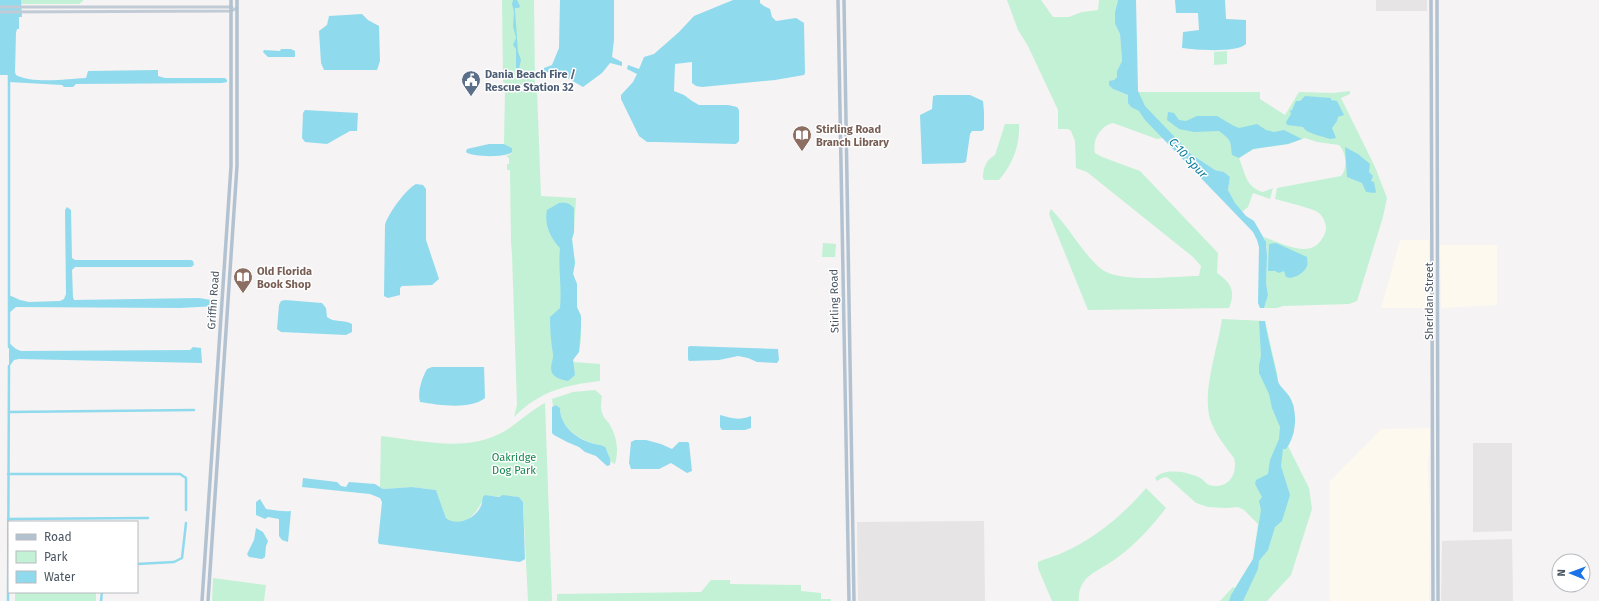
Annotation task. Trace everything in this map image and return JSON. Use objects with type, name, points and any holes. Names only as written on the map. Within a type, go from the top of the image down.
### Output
[{"type":"main road","name":"Griffin Road","points":[[202,601],[230,192],[232,120],[231,0]]},
{"type":"main road","name":"Griffin Road","points":[[208,601],[235,203],[237,134],[237,0]]},
{"type":"main road","name":"Stirling Road","points":[[838,0],[849,601]]},
{"type":"main road","name":"Stirling Road","points":[[844,0],[854,601]]},
{"type":"main road","name":"Sheridan Street","points":[[1431,0],[1434,601]]},
{"type":"main road","name":"Sheridan Street","points":[[1437,0],[1438,601]]},
{"type":"main road","points":[[0,7],[237,8]]},
{"type":"main road","points":[[0,12],[231,8]]},
{"type":"main road","points":[[839,52],[842,58],[845,59]]},
{"type":"main road","points":[[840,93],[846,93]]},
{"type":"main road","points":[[232,120],[237,134]]},
{"type":"main road","points":[[1432,130],[1433,156],[1438,162]]},
{"type":"main road","points":[[230,179],[232,186],[235,189]]},
{"type":"main road","points":[[230,192],[233,195],[235,203]]},
{"type":"main road","points":[[1432,238],[1438,244]]},
{"type":"main road","points":[[1432,244],[1438,251]]},
{"type":"main road","points":[[1433,480],[1436,487],[1436,496],[1438,501]]},
{"type":"shaded area","points":[[1376,0],[1427,0],[1427,11],[1376,11]]},
{"type":"shaded area","points":[[1400,240],[1429,240],[1428,308],[1381,308]]},
{"type":"shaded area","points":[[1440,245],[1497,245],[1497,305],[1441,308]]},
{"type":"shaded area","points":[[1430,428],[1430,453],[1428,461],[1430,519],[1429,601],[1330,601],[1330,481],[1381,429]]},
{"type":"shaded area","points":[[1473,443],[1512,443],[1512,531],[1473,532]]},
{"type":"shaded area","points":[[984,521],[985,601],[858,601],[857,522]]},
{"type":"shaded area","points":[[1512,539],[1513,601],[1441,601],[1442,541]]},
{"type":"green space","points":[[15,0],[83,1],[79,4],[15,4]]},
{"type":"green space","points":[[502,0],[534,0],[535,84],[533,85],[508,85],[503,82]]},
{"type":"green space","points":[[1007,0],[1041,0],[1053,17],[1069,17],[1082,12],[1098,10],[1099,0],[1118,0],[1115,12],[1115,24],[1120,34],[1122,61],[1117,71],[1117,77],[1114,80],[1113,89],[1128,95],[1138,92],[1260,92],[1260,99],[1285,115],[1299,92],[1333,93],[1350,91],[1350,94],[1341,98],[1375,167],[1387,198],[1383,217],[1357,301],[1349,304],[1264,308],[1268,295],[1266,283],[1267,247],[1264,237],[1290,246],[1306,249],[1314,247],[1320,242],[1326,231],[1325,223],[1322,217],[1316,211],[1275,199],[1277,188],[1341,176],[1345,169],[1345,156],[1339,145],[1317,142],[1305,138],[1288,144],[1254,149],[1239,158],[1246,178],[1252,187],[1263,192],[1273,188],[1270,199],[1253,193],[1248,207],[1242,212],[1235,204],[1228,190],[1230,177],[1224,172],[1215,170],[1191,154],[1181,145],[1163,138],[1157,139],[1113,123],[1104,127],[1098,134],[1094,148],[1095,153],[1140,171],[1218,253],[1217,273],[1229,284],[1232,297],[1229,308],[1088,310],[1049,214],[1051,209],[1064,223],[1093,261],[1108,273],[1133,278],[1199,276],[1201,266],[1193,257],[1087,172],[1076,168],[1075,141],[1071,131],[1068,129],[1058,129],[1058,110],[1028,46],[1018,30]]},
{"type":"green space","points":[[1227,51],[1227,64],[1214,65],[1214,52]]},
{"type":"green space","points":[[505,91],[537,91],[541,196],[576,198],[574,232],[572,239],[575,263],[573,274],[577,284],[577,307],[581,316],[581,339],[579,352],[574,356],[573,360],[574,362],[600,364],[600,381],[564,387],[543,395],[533,401],[514,417],[517,405],[510,170],[507,170],[509,158],[506,156],[511,154],[512,148],[504,144]]},
{"type":"green space","points":[[1005,124],[1019,124],[1015,154],[999,180],[984,180],[984,168],[989,159],[995,155]]},
{"type":"green space","points":[[823,243],[836,244],[835,257],[822,257]]},
{"type":"green space","points":[[1222,319],[1265,321],[1278,383],[1289,396],[1294,406],[1294,432],[1288,446],[1309,488],[1312,509],[1291,575],[1267,601],[1220,601],[1233,587],[1235,588],[1253,559],[1258,524],[1244,510],[1238,507],[1208,507],[1196,503],[1167,477],[1157,481],[1155,478],[1165,473],[1178,472],[1197,476],[1209,485],[1220,486],[1232,478],[1235,468],[1234,458],[1220,440],[1210,419],[1208,408],[1209,383]]},
{"type":"green space","points":[[595,390],[602,396],[602,413],[610,425],[616,439],[617,454],[615,464],[610,460],[606,448],[601,445],[585,441],[570,430],[563,420],[560,408],[556,405],[553,406],[552,399],[573,392]]},
{"type":"green space","name":"Oakridge Dog Park","points":[[545,403],[552,601],[528,601],[523,502],[519,497],[485,495],[479,507],[470,518],[459,523],[453,522],[446,518],[436,490],[412,487],[383,489],[380,487],[381,436],[425,442],[456,444],[471,442],[485,439],[505,431]]},
{"type":"green space","points":[[1146,488],[1166,508],[1137,541],[1125,552],[1085,580],[1080,590],[1079,601],[1052,601],[1038,568],[1038,562],[1061,553],[1087,540],[1119,516]]},
{"type":"green space","points":[[213,578],[266,585],[264,601],[212,601]]},
{"type":"green space","points":[[711,580],[730,580],[730,584],[801,585],[801,591],[821,593],[821,599],[831,599],[831,601],[557,601],[557,594],[701,592]]},
{"type":"green space","points":[[15,593],[96,593],[96,601],[15,601]]},
{"type":"water","points":[[0,0],[21,0],[22,17],[19,17],[19,29],[17,29],[16,33],[15,72],[16,75],[23,78],[60,80],[86,78],[88,71],[158,70],[158,76],[165,78],[225,78],[227,82],[76,84],[73,87],[64,87],[62,85],[9,82],[9,75],[0,75]]},
{"type":"water","points":[[513,0],[517,0],[520,6],[519,8],[515,8],[518,52],[521,60],[519,69],[516,68],[516,49],[513,45],[516,38],[513,26]]},
{"type":"water","points":[[560,0],[614,0],[614,40],[612,57],[622,62],[622,66],[610,63],[602,73],[583,87],[562,75],[542,71],[544,68],[552,65],[559,48]]},
{"type":"water","points":[[733,0],[760,0],[760,3],[770,9],[772,17],[776,21],[796,18],[804,23],[804,75],[775,80],[702,87],[696,86],[692,83],[692,62],[675,64],[674,91],[684,95],[699,105],[728,105],[737,107],[739,110],[739,141],[736,144],[647,142],[639,136],[621,99],[621,95],[633,82],[637,74],[627,69],[628,65],[639,69],[644,57],[654,54],[679,32],[694,16]]},
{"type":"water","name":"C-10 Spur","points":[[1118,0],[1136,0],[1138,91],[1145,106],[1191,154],[1215,170],[1224,172],[1230,177],[1228,190],[1235,203],[1246,216],[1254,221],[1266,242],[1266,283],[1268,295],[1264,308],[1260,308],[1258,303],[1259,247],[1253,232],[1145,120],[1139,111],[1131,107],[1128,103],[1128,95],[1113,89],[1109,85],[1109,81],[1114,80],[1117,77],[1117,71],[1122,61],[1120,34],[1115,24],[1115,12]]},
{"type":"water","points":[[1175,0],[1225,0],[1226,19],[1246,20],[1246,44],[1234,49],[1225,50],[1182,48],[1183,32],[1199,30],[1198,13],[1176,13]]},
{"type":"water","points":[[362,14],[368,20],[379,26],[380,61],[377,70],[324,70],[321,63],[319,31],[327,25],[329,16]]},
{"type":"water","points":[[281,49],[291,49],[295,51],[295,57],[268,57],[263,52],[264,50],[280,51]]},
{"type":"water","points":[[970,95],[983,101],[984,129],[982,131],[972,131],[970,134],[966,162],[922,164],[920,115],[932,109],[933,96]]},
{"type":"water","points":[[1305,96],[1331,98],[1331,100],[1337,101],[1344,115],[1338,117],[1332,128],[1336,138],[1330,139],[1311,133],[1303,127],[1287,125],[1286,122],[1291,114],[1290,111],[1292,110],[1296,101],[1300,101]]},
{"type":"water","points":[[305,110],[358,113],[357,131],[350,131],[327,144],[305,142],[302,138],[303,113]]},
{"type":"water","points":[[1168,112],[1174,113],[1179,120],[1186,121],[1197,116],[1217,116],[1239,128],[1257,124],[1266,130],[1274,132],[1284,130],[1302,139],[1288,144],[1253,149],[1239,158],[1232,155],[1230,141],[1219,131],[1194,132],[1179,129],[1167,120]]},
{"type":"water","points":[[489,144],[504,144],[512,148],[512,152],[509,154],[489,156],[474,155],[466,152],[467,149]]},
{"type":"water","points":[[1345,147],[1358,154],[1370,164],[1369,172],[1373,176],[1371,181],[1374,182],[1375,193],[1366,192],[1362,183],[1347,177]]},
{"type":"water","points":[[416,184],[423,185],[426,189],[426,240],[439,279],[432,285],[402,286],[400,288],[400,295],[388,298],[384,296],[385,225],[398,202],[407,191]]},
{"type":"water","points":[[559,203],[568,203],[574,208],[574,232],[572,239],[575,263],[573,274],[577,284],[577,307],[581,316],[579,352],[573,360],[575,375],[568,381],[555,376],[552,373],[551,368],[553,356],[550,317],[560,308],[560,248],[553,240],[547,226],[546,215],[547,210]]},
{"type":"water","points":[[67,207],[71,210],[72,258],[75,260],[191,260],[193,261],[194,265],[191,267],[75,267],[72,270],[74,300],[199,298],[217,301],[217,306],[180,308],[16,307],[9,313],[9,295],[29,302],[60,301],[64,299],[66,294],[65,210]]},
{"type":"water","points":[[1276,243],[1307,257],[1307,265],[1301,274],[1289,278],[1286,277],[1284,271],[1279,273],[1275,271],[1268,271],[1269,244]]},
{"type":"water","points":[[281,301],[322,303],[326,308],[327,317],[333,320],[352,324],[352,332],[346,335],[281,332],[277,329],[279,305]]},
{"type":"water","points":[[1259,321],[1265,321],[1278,381],[1289,396],[1294,408],[1294,430],[1290,443],[1286,449],[1283,449],[1281,466],[1290,495],[1282,521],[1275,527],[1268,550],[1259,561],[1258,569],[1243,601],[1229,601],[1231,595],[1253,559],[1261,510],[1259,501],[1262,497],[1255,484],[1256,480],[1268,474],[1270,460],[1279,439],[1280,427],[1272,408],[1269,394],[1259,373],[1261,356]]},
{"type":"water","points":[[9,343],[21,351],[190,350],[193,347],[201,348],[202,363],[19,359],[14,360],[9,367]]},
{"type":"water","points":[[688,347],[778,349],[779,360],[777,363],[757,362],[738,356],[719,360],[689,361]]},
{"type":"water","points":[[432,367],[484,367],[485,398],[479,402],[454,406],[420,402],[419,394],[422,381],[427,369]]},
{"type":"water","points":[[556,405],[560,408],[563,420],[570,430],[585,441],[601,445],[606,448],[610,459],[610,465],[607,466],[596,456],[585,452],[579,447],[552,433],[552,407]]},
{"type":"water","points":[[720,415],[738,419],[751,416],[751,428],[745,430],[722,430],[720,427]]},
{"type":"water","points":[[635,440],[646,440],[672,449],[679,442],[688,442],[692,471],[687,473],[671,463],[659,469],[631,469],[629,463],[631,442]]},
{"type":"water","points":[[303,478],[337,482],[341,486],[346,487],[349,482],[375,484],[383,489],[412,487],[436,490],[446,518],[455,522],[460,522],[475,515],[481,506],[485,495],[519,497],[523,502],[525,559],[520,562],[379,544],[382,502],[380,498],[370,494],[302,487]]},
{"type":"water","points":[[260,499],[266,509],[291,511],[288,542],[282,540],[279,536],[279,519],[268,517],[265,519],[256,515],[256,502]]},
{"type":"water","points":[[256,528],[263,532],[268,541],[265,557],[262,559],[249,557],[247,554],[254,540]]},
{"type":"waterway","points":[[9,74],[9,347]]},
{"type":"waterway","points":[[8,521],[9,366]]},
{"type":"waterway","points":[[9,412],[194,410]]},
{"type":"waterway","points":[[8,474],[180,474],[186,478],[186,510]]},
{"type":"waterway","points":[[8,519],[148,518]]},
{"type":"waterway","points":[[138,564],[174,562],[182,558],[186,523]]},
{"type":"waterway","points":[[8,593],[8,601]]},
{"type":"waterway","points":[[101,601],[102,593]]},
{"type":"place","name":"Dania Beach Fire / Rescue Station 32","points":[[471,97]]},
{"type":"place","name":"Stirling Road Branch Library","points":[[802,152]]},
{"type":"place","name":"Old Florida Book Shop","points":[[243,294]]}]
